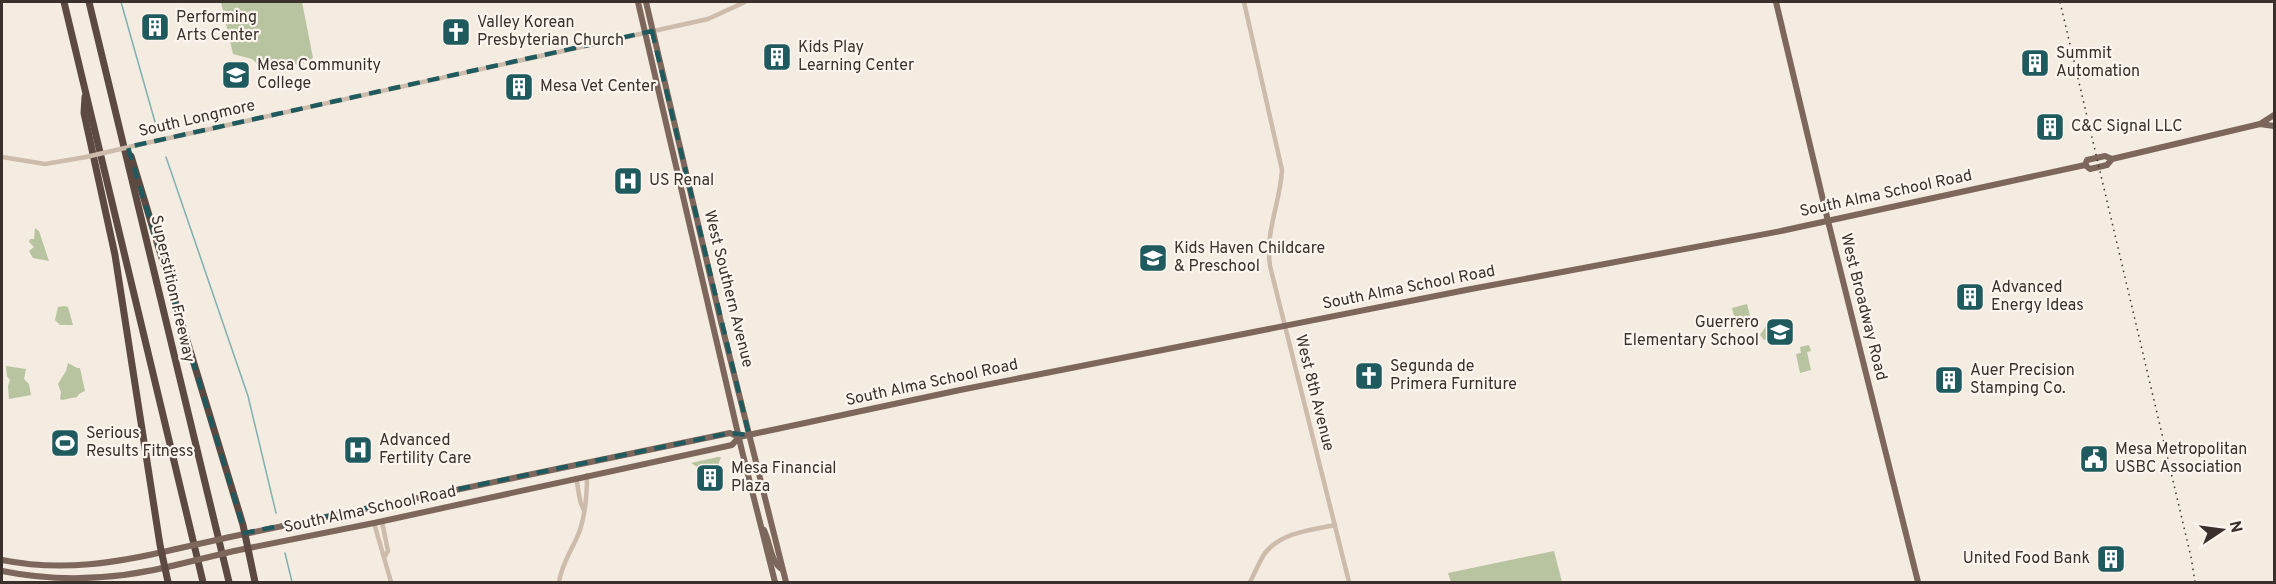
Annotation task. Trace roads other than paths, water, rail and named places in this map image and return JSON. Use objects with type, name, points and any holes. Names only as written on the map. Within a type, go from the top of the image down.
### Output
[{"type":"highway","points":[[64,2],[203,582]]},
{"type":"highway","name":"Superstition Freeway","points":[[88,2],[111,88],[229,582]]},
{"type":"highway","points":[[86,88],[84,113],[115,255],[161,552],[168,582]]},
{"type":"highway","points":[[111,88],[245,533],[255,582]]},
{"type":"main road","name":"West Southern Avenue","points":[[638,2],[649,31],[786,582]]},
{"type":"main road","name":"West Southern Avenue","points":[[646,2],[649,31],[739,437],[774,579]]},
{"type":"main road","name":"West Broadway Road","points":[[1776,2],[1918,582]]},
{"type":"main road","name":"South Alma School Road","points":[[2,560],[51,567],[129,560],[245,533],[730,433],[739,437],[960,390],[1828,221],[2085,165],[2088,160],[2105,156],[2112,159],[2260,124],[2274,115]]},
{"type":"main road","name":"South Alma School Road","points":[[2260,124],[2274,126]]},
{"type":"main road","name":"South Alma School Road","points":[[2,571],[88,578],[128,575],[732,445],[739,437]]},
{"type":"main road","points":[[759,522],[769,540],[776,563],[782,569]]},
{"type":"main road","points":[[774,579],[779,579],[781,582]]},
{"type":"street","name":"South Longmore","points":[[2,157],[45,164],[86,157],[708,19],[745,2]]},
{"type":"street","name":"West 8th Avenue","points":[[1244,2],[1282,170],[1280,196],[1269,235],[1269,252],[1285,326],[1349,582]]},
{"type":"street","points":[[559,582],[565,558],[579,531],[587,505],[587,476]]},
{"type":"street","points":[[576,478],[580,490],[580,505],[584,510]]},
{"type":"street","points":[[382,522],[388,551],[385,556]]},
{"type":"street","points":[[374,523],[391,582]]},
{"type":"street","points":[[1250,582],[1264,555],[1278,542],[1290,535],[1335,525]]},
{"type":"waterway","points":[[121,2],[155,122]]},
{"type":"waterway","points":[[166,157],[248,396],[276,513]]},
{"type":"waterway","points":[[285,553],[292,582]]},
{"type":"railway","points":[[2060,2],[2195,582]]},
{"type":"place","name":"Performing Arts Center","points":[[155,27]]},
{"type":"place","name":"Valley Korean Presbyterian Church","points":[[456,32]]},
{"type":"place","name":"Kids Play Learning Center","points":[[777,57]]},
{"type":"place","name":"Summit Automation","points":[[2035,63]]},
{"type":"place","name":"Mesa Community College","points":[[236,75]]},
{"type":"place","name":"Mesa Vet Center","points":[[519,87]]},
{"type":"place","name":"C&C Signal LLC","points":[[2050,127]]},
{"type":"place","name":"US Renal","points":[[628,181]]},
{"type":"place","name":"Kids Haven Childcare & Preschool","points":[[1153,258]]},
{"type":"place","name":"Advanced Energy Ideas","points":[[1970,297]]},
{"type":"place","name":"Guerrero Elementary School","points":[[1780,332]]},
{"type":"place","name":"Segunda de Primera Furniture","points":[[1369,376]]},
{"type":"place","name":"Auer Precision Stamping Co.","points":[[1949,380]]},
{"type":"place","name":"Serious Results Fitness","points":[[65,443]]},
{"type":"place","name":"Advanced Fertility Care","points":[[358,450]]},
{"type":"place","name":"Mesa Metropolitan USBC Association","points":[[2094,459]]},
{"type":"place","name":"Mesa Financial Plaza","points":[[710,478]]},
{"type":"place","name":"United Food Bank","points":[[2111,559]]}]
